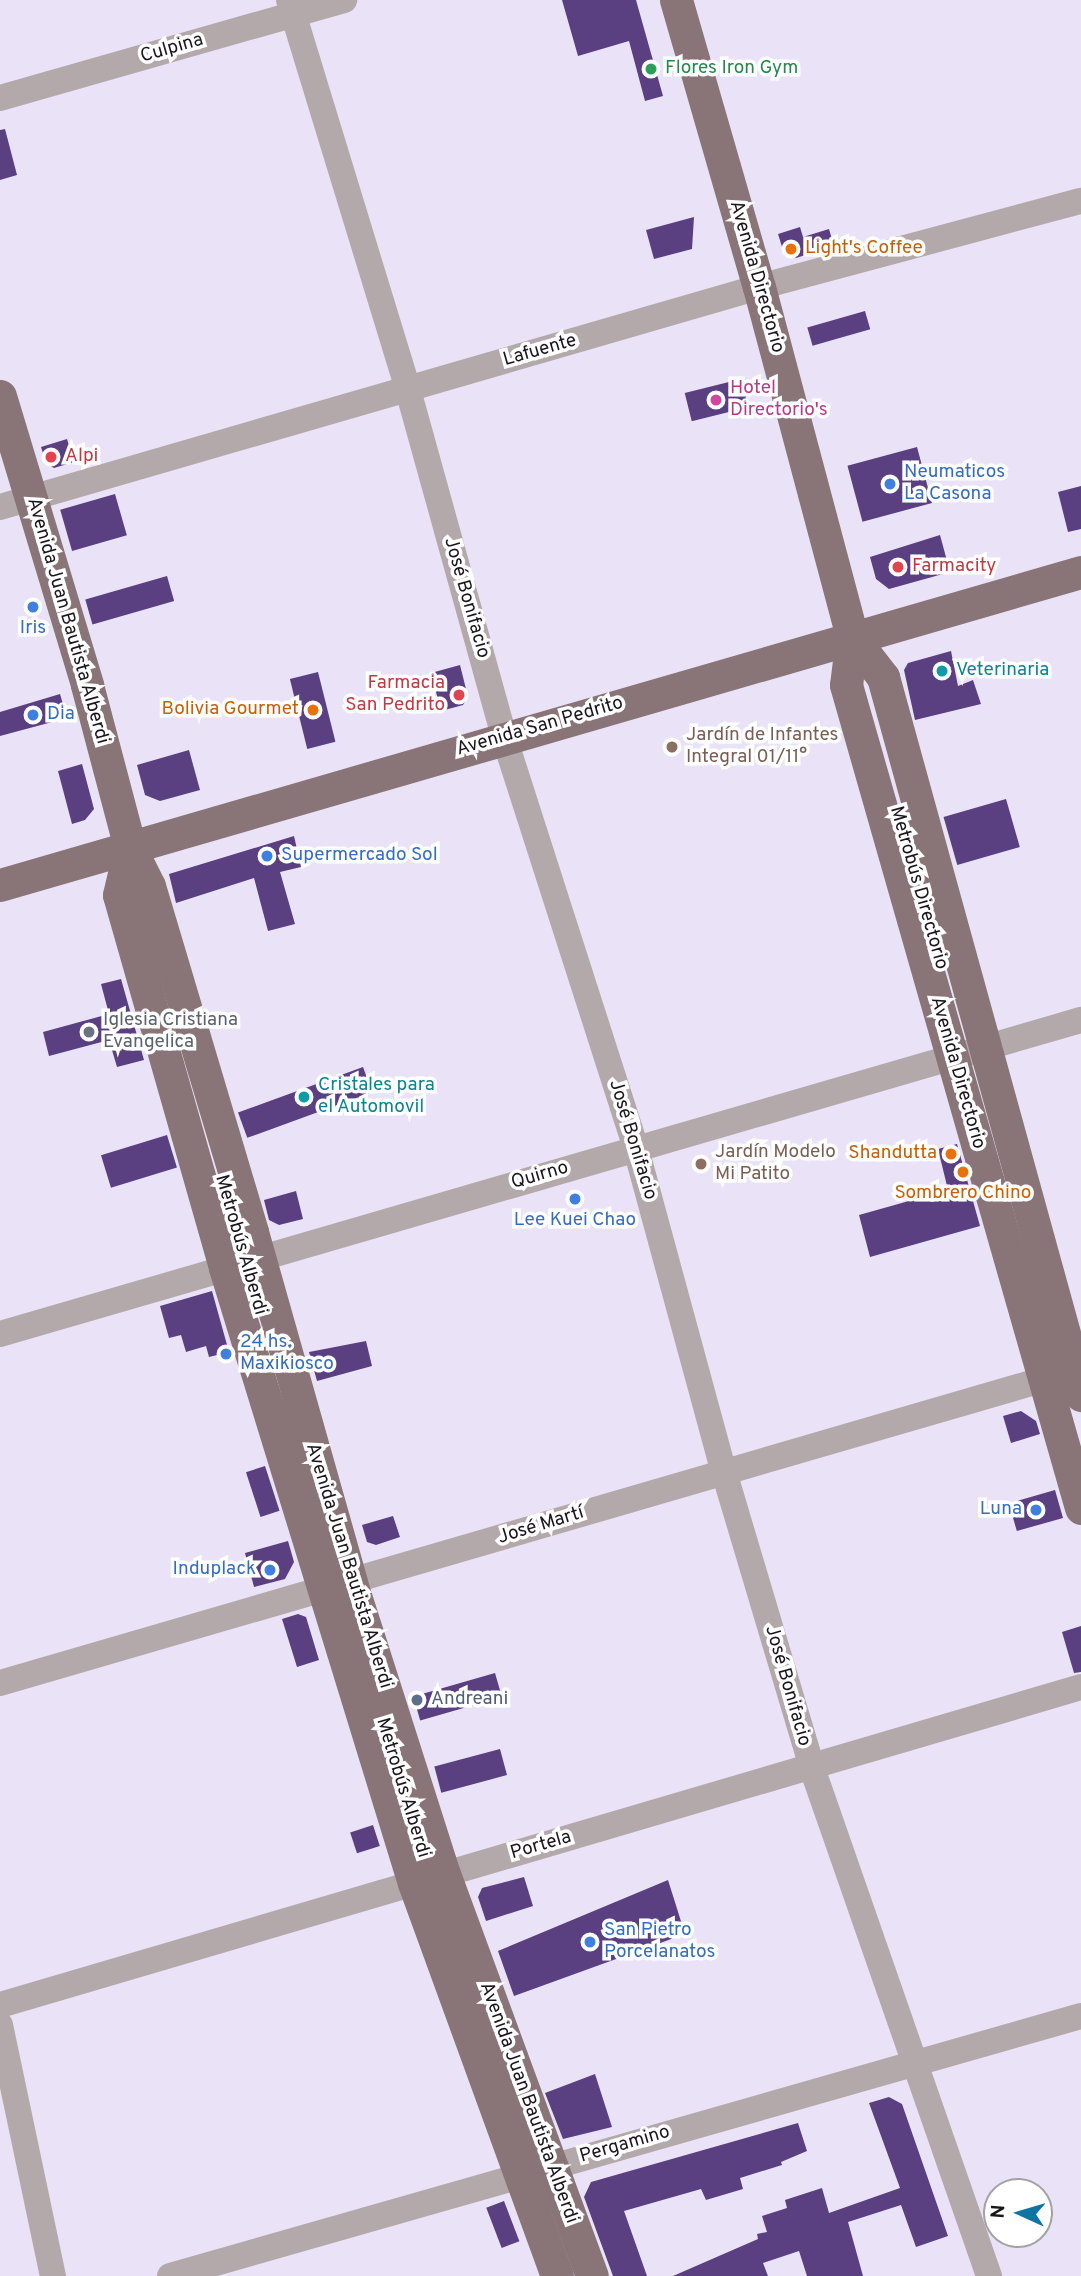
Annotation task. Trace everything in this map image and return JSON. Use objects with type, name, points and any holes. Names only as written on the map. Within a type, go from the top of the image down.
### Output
[{"type":"main road","name":"Avenida Directorio","points":[[676,0],[759,286],[852,636],[883,677],[967,1052],[1067,1378],[1081,1508]]},
{"type":"main road","name":"Avenida Juan Bautista Alberdi","points":[[0,396],[15,502],[130,848],[149,886],[243,1262],[338,1587],[429,1878],[535,2171],[557,2276]]},
{"type":"main road","name":"Avenida San Pedrito","points":[[0,885],[852,636],[1081,572]]},
{"type":"main road","name":"Avenida Juan Bautista Alberdi","points":[[535,2171],[592,2276]]},
{"type":"street","name":"Culpina","points":[[0,98],[291,7],[344,0]]},
{"type":"street","name":"José Bonifacio","points":[[291,7],[408,390],[504,737],[636,1149],[724,1472],[811,1768],[989,2276]]},
{"type":"street","name":"Lafuente","points":[[15,502],[759,286],[1081,201]]},
{"type":"street","name":"Quirno","points":[[0,1334],[1081,1020]]},
{"type":"street","points":[[1067,1378],[1081,1462]]},
{"type":"street","name":"José Martí","points":[[0,1683],[338,1587],[724,1472],[1067,1378]]},
{"type":"street","name":"Portela","points":[[0,2005],[1081,1687]]},
{"type":"street","name":"Pergamino","points":[[170,2276],[1081,2016]]},
{"type":"street","points":[[0,2025],[53,2276]]},
{"type":"street","points":[[535,2171],[576,2276]]},
{"type":"building","points":[[562,0],[636,0],[663,96],[645,101],[629,41],[578,56]]},
{"type":"building","points":[[5,129],[17,175],[0,180],[0,130]]},
{"type":"building","points":[[694,217],[692,249],[654,259],[646,230]]},
{"type":"building","points":[[800,227],[803,237],[829,229],[834,246],[796,258],[783,250],[778,234]]},
{"type":"building","points":[[865,311],[870,329],[813,346],[807,328]]},
{"type":"building","name":"Hotel Directorio's","points":[[741,379],[748,407],[692,421],[685,393]]},
{"type":"building","points":[[67,439],[74,462],[54,468],[46,463],[41,447]]},
{"type":"building","name":"Neumaticos La Casona","points":[[917,447],[932,503],[862,522],[847,466]]},
{"type":"building","points":[[1081,486],[1081,529],[1068,532],[1058,492]]},
{"type":"building","points":[[115,494],[127,535],[72,551],[60,510]]},
{"type":"building","name":"Farmacity","points":[[940,535],[950,572],[889,589],[876,579],[870,557]]},
{"type":"building","points":[[167,576],[174,601],[92,624],[85,599]]},
{"type":"building","points":[[951,651],[958,686],[973,680],[981,704],[915,720],[904,670],[908,663]]},
{"type":"building","points":[[460,665],[468,697],[463,705],[441,711],[431,673]]},
{"type":"building","name":"Bolivia Gourmet","points":[[318,672],[335,742],[307,749],[290,679]]},
{"type":"building","name":"Dia","points":[[60,694],[67,718],[0,736],[0,712]]},
{"type":"building","points":[[189,750],[200,790],[160,801],[145,795],[137,765]]},
{"type":"building","points":[[82,764],[94,809],[85,820],[72,824],[58,771]]},
{"type":"building","points":[[1006,799],[1020,847],[957,865],[944,817]]},
{"type":"building","points":[[294,836],[301,867],[280,872],[295,924],[268,931],[254,878],[176,903],[169,874]]},
{"type":"building","name":"Iglesia Cristiana Evangelica","points":[[121,979],[144,1060],[117,1067],[109,1040],[49,1056],[43,1032],[109,1014],[101,984]]},
{"type":"building","name":"Cristales para el Automovil","points":[[363,1067],[372,1092],[247,1138],[238,1112]]},
{"type":"building","points":[[167,1135],[177,1168],[111,1188],[101,1155]]},
{"type":"building","points":[[957,1144],[980,1226],[870,1257],[859,1215],[948,1190],[938,1149]]},
{"type":"building","points":[[296,1191],[303,1219],[279,1225],[269,1220],[264,1200]]},
{"type":"building","points":[[212,1291],[229,1352],[209,1357],[206,1346],[186,1352],[181,1335],[169,1338],[160,1306]]},
{"type":"building","points":[[366,1341],[372,1366],[317,1381],[309,1352]]},
{"type":"building","points":[[1021,1411],[1036,1421],[1040,1434],[1011,1443],[1003,1416]]},
{"type":"building","points":[[265,1466],[280,1511],[261,1517],[246,1472]]},
{"type":"building","name":"Luna","points":[[1055,1490],[1063,1518],[1017,1531],[1009,1503]]},
{"type":"building","points":[[393,1516],[400,1537],[376,1545],[367,1542],[362,1525]]},
{"type":"building","name":"Induplack","points":[[288,1541],[294,1562],[285,1579],[254,1587],[245,1553]]},
{"type":"building","points":[[298,1614],[306,1617],[319,1660],[297,1667],[282,1619]]},
{"type":"building","points":[[1081,1626],[1081,1672],[1074,1673],[1062,1632]]},
{"type":"building","points":[[495,1673],[502,1697],[420,1720],[413,1696]]},
{"type":"building","points":[[500,1749],[507,1775],[441,1793],[434,1767]]},
{"type":"building","points":[[373,1825],[380,1846],[357,1853],[350,1832]]},
{"type":"building","points":[[524,1877],[533,1906],[486,1921],[478,1897],[482,1888]]},
{"type":"building","name":"San Pietro Porcelanatos","points":[[668,1880],[685,1934],[514,1996],[498,1951]]},
{"type":"building","points":[[595,2074],[612,2127],[563,2139],[545,2093]]},
{"type":"building","points":[[889,2097],[902,2104],[948,2236],[916,2247],[901,2205],[848,2222],[863,2276],[807,2276],[799,2251],[763,2263],[768,2276],[673,2276],[758,2239],[757,2234],[767,2232],[762,2216],[787,2208],[785,2200],[822,2188],[829,2213],[900,2188],[869,2103]]},
{"type":"building","points":[[798,2123],[807,2151],[781,2162],[782,2165],[740,2178],[743,2189],[706,2200],[701,2189],[624,2211],[647,2276],[613,2276],[584,2197],[591,2182]]},
{"type":"building","points":[[504,2201],[519,2241],[502,2248],[486,2208]]},
{"type":"place","name":"Flores Iron Gym","points":[[651,69]]},
{"type":"place","name":"Light's Coffee","points":[[791,249]]},
{"type":"place","name":"Hotel Directorio's","points":[[716,400]]},
{"type":"place","name":"Alpi","points":[[51,457]]},
{"type":"place","name":"Neumaticos La Casona","points":[[890,484]]},
{"type":"place","name":"Farmacity","points":[[898,567]]},
{"type":"place","name":"Iris","points":[[33,607]]},
{"type":"place","name":"Veterinaria","points":[[942,671]]},
{"type":"place","name":"Farmacia San Pedrito","points":[[459,695]]},
{"type":"place","name":"Bolivia Gourmet","points":[[313,710]]},
{"type":"place","name":"Dia","points":[[33,715]]},
{"type":"place","name":"Jardín de Infantes Integral 01/11°","points":[[672,747]]},
{"type":"place","name":"Supermercado Sol","points":[[267,856]]},
{"type":"place","name":"Iglesia Cristiana Evangelica","points":[[89,1032]]},
{"type":"place","name":"Cristales para el Automovil","points":[[304,1097]]},
{"type":"place","name":"Shandutta","points":[[951,1154]]},
{"type":"place","name":"Jardín Modelo Mi Patito","points":[[701,1164]]},
{"type":"place","name":"Sombrero Chino","points":[[963,1172]]},
{"type":"place","name":"Lee Kuei Chao","points":[[575,1199]]},
{"type":"place","name":"24 hs. Maxikiosco","points":[[226,1354]]},
{"type":"place","name":"Luna","points":[[1036,1510]]},
{"type":"place","name":"Induplack","points":[[270,1570]]},
{"type":"place","name":"Andreani","points":[[417,1700]]},
{"type":"place","name":"San Pietro Porcelanatos","points":[[590,1942]]}]
